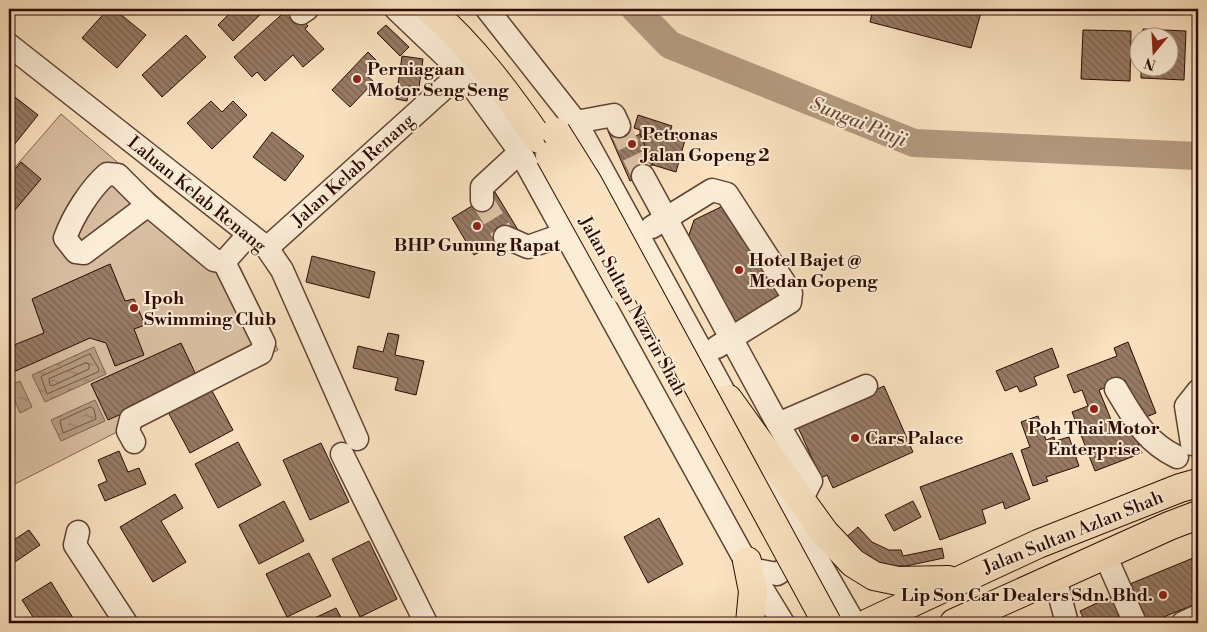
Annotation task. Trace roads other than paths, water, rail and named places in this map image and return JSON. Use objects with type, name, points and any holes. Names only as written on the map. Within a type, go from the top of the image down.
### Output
[{"type":"main road","name":"Jalan Sultan Nazrin Shah","points":[[429,9],[453,30],[588,183],[827,623]]},
{"type":"main road","name":"Jalan Sultan Nazrin Shah","points":[[454,9],[492,46],[524,85],[548,136],[808,623]]},
{"type":"main road","points":[[728,399],[838,549],[853,563],[874,576],[898,581],[924,582],[960,578]]},
{"type":"main road","name":"Jalan Sultan Azlan Shah","points":[[868,623],[960,578],[1038,544],[1189,485]]},
{"type":"main road","name":"Jalan Sultan Azlan Shah","points":[[954,623],[1198,515]]},
{"type":"main road","points":[[748,565],[753,591],[750,623]]},
{"type":"main road","points":[[1002,623],[1045,583]]},
{"type":"street","points":[[396,9],[462,72],[548,136],[638,236],[800,532],[854,623]]},
{"type":"street","points":[[482,9],[511,38]]},
{"type":"street","points":[[487,9],[511,38],[548,136],[565,234],[748,565],[783,623]]},
{"type":"street","name":"Laluan Kelab Renang","points":[[9,45],[267,248],[282,270],[350,447],[426,623]]},
{"type":"street","name":"Jalan Kelab Renang","points":[[267,248],[462,72]]},
{"type":"street","points":[[482,200],[482,187],[548,136],[614,115],[619,126]]},
{"type":"street","points":[[643,176],[778,424],[812,481],[801,500]]},
{"type":"street","points":[[638,236],[712,190],[727,194],[792,292],[790,302],[704,355]]},
{"type":"street","points":[[148,205],[214,260],[224,262]]},
{"type":"street","points":[[224,262],[248,234]]},
{"type":"street","points":[[505,237],[528,247],[565,234]]},
{"type":"street","points":[[134,442],[128,431],[131,419],[261,353],[264,343],[224,262]]},
{"type":"street","points":[[778,424],[866,386]]},
{"type":"street","points":[[1116,390],[1142,432],[1160,449],[1189,448]]},
{"type":"street","points":[[1189,485],[1186,406],[1198,391]]},
{"type":"street","points":[[78,532],[75,545],[126,623]]},
{"type":"street","points":[[748,565],[778,574],[798,561],[800,532]]},
{"type":"street","points":[[1106,555],[1135,623]]},
{"type":"street","points":[[1045,583],[1067,623]]},
{"type":"street","points":[[1183,623],[1198,616]]},
{"type":"water","points":[[94,347],[106,374],[45,402],[32,375]]},
{"type":"water","points":[[20,381],[32,407],[20,413],[9,386]]},
{"type":"water","points":[[95,400],[105,421],[61,441],[51,420]]},
{"type":"waterway","name":"Sungai Pinji","points":[[635,9],[670,45],[914,143],[1198,156]]},
{"type":"tunnel","points":[[619,126],[643,176]]},
{"type":"tunnel","points":[[482,200],[505,237]]},
{"type":"place","name":"Perniagaan Motor Seng Seng","points":[[357,79]]},
{"type":"place","name":"Petronas Jalan Gopeng 2","points":[[632,144]]},
{"type":"place","name":"BHP Gunung Rapat","points":[[477,226]]},
{"type":"place","name":"Hotel Bajet @ Medan Gopeng","points":[[739,270]]},
{"type":"place","name":"Ipoh Swimming Club","points":[[134,308]]},
{"type":"place","name":"Poh Thai Motor Enterprise","points":[[1094,409]]},
{"type":"place","name":"Cars Palace","points":[[855,438]]},
{"type":"place","name":"Lip Son Car Dealers Sdn. Bhd.","points":[[1163,595]]}]
